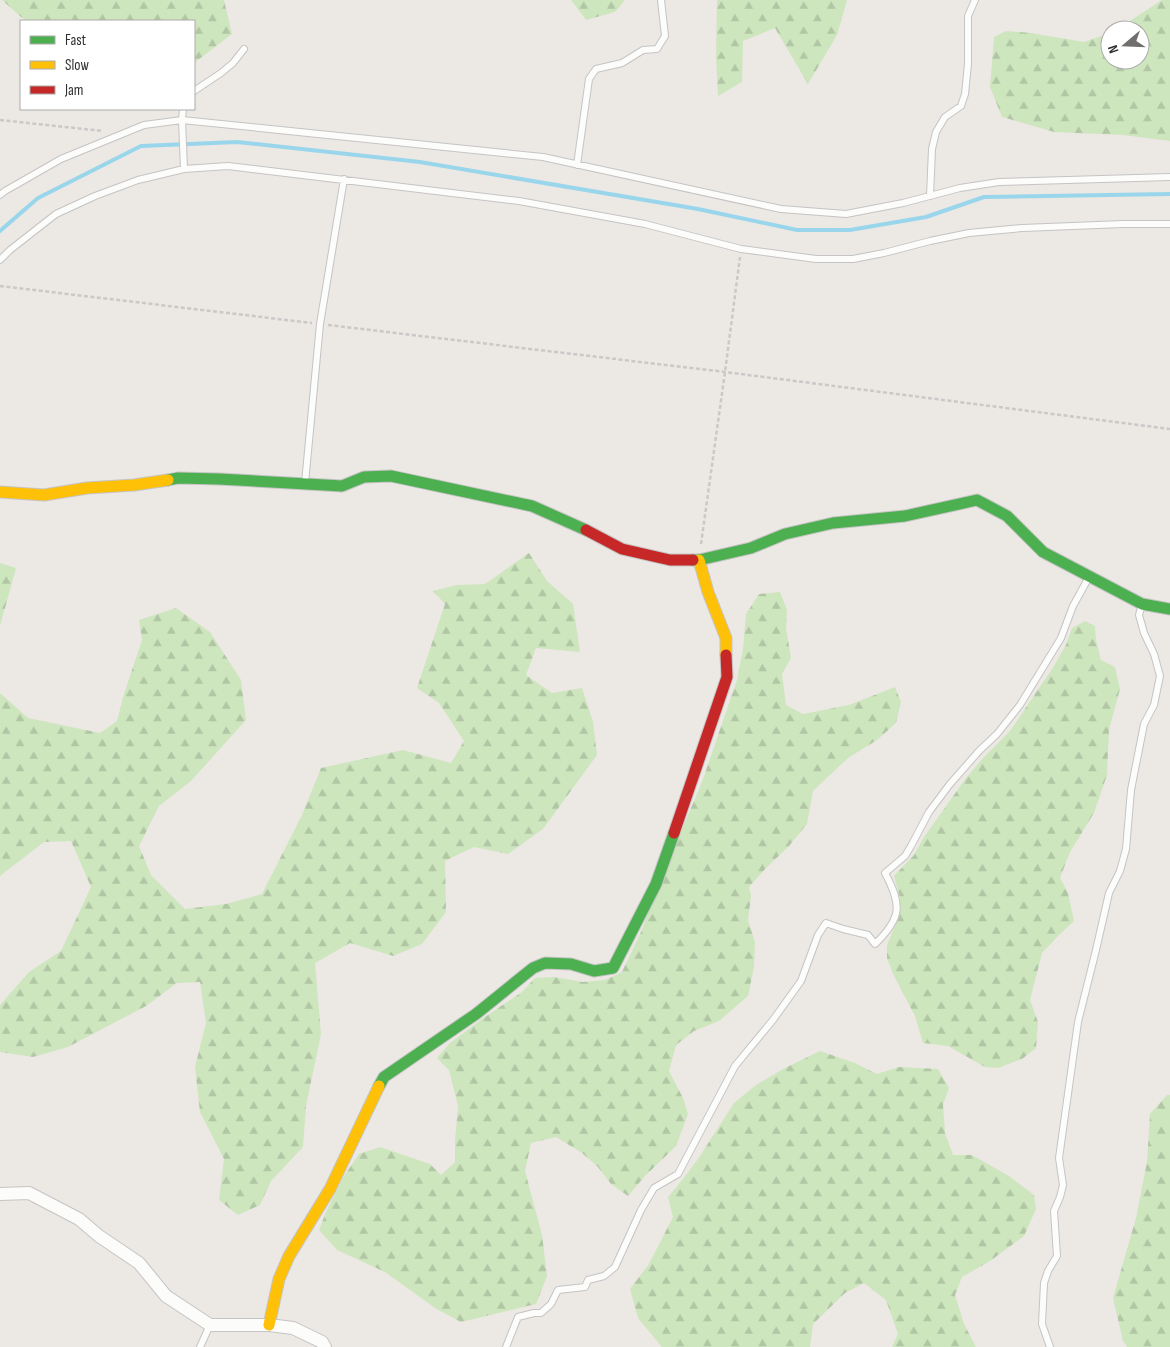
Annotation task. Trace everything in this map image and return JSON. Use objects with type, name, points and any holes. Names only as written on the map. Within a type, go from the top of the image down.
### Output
[{"type":"street","points":[[0,492],[44,495],[87,488],[134,485],[178,478],[342,486],[364,477],[391,476],[532,506],[580,526],[622,548],[670,560],[699,560],[751,548],[785,534],[833,523],[906,516],[977,500],[1007,516],[1044,552],[1142,604],[1170,609]]},
{"type":"street","points":[[269,1325],[279,1279],[289,1256],[330,1189],[373,1097],[384,1078],[476,1014],[533,968],[544,963],[571,964],[594,971],[613,968],[656,884],[726,677],[726,638],[708,592],[699,560]]},
{"type":"street","points":[[0,1194],[29,1193],[79,1219],[99,1236],[139,1263],[166,1296],[210,1326],[269,1325],[293,1328],[322,1342],[325,1347]]},
{"type":"lane","points":[[577,165],[589,79],[596,69],[622,63],[643,50],[657,49],[665,36],[661,0]]},
{"type":"lane","points":[[930,196],[932,149],[936,132],[945,117],[961,106],[965,94],[968,64],[968,16],[975,0]]},
{"type":"lane","points":[[195,90],[233,63],[244,49]]},
{"type":"lane","points":[[183,110],[184,169]]},
{"type":"lane","points":[[0,195],[61,159],[124,133],[144,126],[182,120],[543,157],[781,209],[846,214],[903,203],[960,188],[999,182],[1170,177]]},
{"type":"lane","points":[[0,260],[56,214],[94,196],[138,180],[184,169],[228,166],[519,200],[644,224],[741,249],[816,259],[853,259],[969,232],[1114,224],[1170,224]]},
{"type":"lane","points":[[305,484],[320,324],[344,179]]},
{"type":"lane","points":[[506,1347],[518,1317],[534,1313],[541,1314],[551,1304],[558,1290],[585,1287],[588,1280],[604,1276],[615,1267],[641,1210],[654,1188],[678,1174],[735,1066],[801,981],[818,935],[826,923],[868,935],[876,944],[886,933],[897,914],[897,904],[885,873],[905,856],[929,812],[950,784],[979,751],[998,734],[1020,705],[1061,638],[1073,606],[1090,576]]},
{"type":"lane","points":[[1050,1347],[1042,1324],[1044,1282],[1057,1256],[1054,1211],[1063,1185],[1059,1158],[1078,1022],[1109,893],[1120,870],[1126,849],[1131,790],[1144,724],[1154,704],[1160,676],[1139,615],[1142,604]]},
{"type":"lane","points":[[200,1347],[210,1326]]},
{"type":"path","points":[[0,120],[124,133]]},
{"type":"path","points":[[699,560],[726,372],[741,249]]},
{"type":"path","points":[[0,286],[726,372],[1170,429]]},
{"type":"green space","points":[[2,0],[224,0],[232,34],[195,62],[195,20],[26,20]]},
{"type":"green space","points":[[571,0],[625,0],[615,12],[586,20]]},
{"type":"green space","points":[[717,0],[847,0],[837,35],[808,84],[775,28],[743,41],[742,82],[718,96],[716,57]]},
{"type":"green space","points":[[1162,0],[1170,0],[1170,141],[1123,135],[1054,132],[1002,117],[990,87],[994,37],[1006,31],[1031,33],[1084,42],[1100,36],[1100,70],[1150,70],[1150,20],[1131,20]]},
{"type":"green space","points":[[529,553],[547,581],[573,604],[580,652],[536,648],[526,675],[552,693],[582,688],[593,722],[597,755],[543,829],[508,854],[474,847],[445,861],[446,912],[422,944],[393,956],[350,943],[315,963],[321,1034],[306,1106],[303,1147],[271,1181],[260,1205],[238,1215],[219,1200],[224,1159],[200,1112],[195,1067],[206,1023],[200,982],[177,983],[146,1006],[68,1047],[33,1057],[0,1052],[0,1005],[29,972],[61,951],[91,887],[71,841],[44,842],[0,876],[0,693],[28,718],[100,733],[117,721],[142,640],[139,620],[176,608],[210,632],[241,680],[246,720],[191,781],[159,806],[139,846],[151,875],[185,909],[226,904],[262,894],[302,815],[321,768],[403,750],[451,763],[464,741],[439,703],[417,688],[445,604],[433,591],[457,585],[485,584]]},
{"type":"green space","points":[[0,563],[16,568],[0,626]]},
{"type":"green space","points":[[780,592],[787,610],[786,628],[791,658],[782,674],[786,705],[803,714],[849,705],[895,687],[901,702],[896,723],[877,740],[848,758],[813,791],[807,824],[789,846],[749,887],[751,896],[748,920],[755,942],[754,967],[748,996],[719,1021],[694,1031],[676,1045],[669,1071],[683,1098],[688,1114],[676,1146],[646,1175],[628,1196],[611,1184],[598,1167],[582,1153],[556,1137],[531,1143],[525,1171],[542,1235],[547,1276],[536,1304],[461,1322],[435,1308],[385,1272],[337,1250],[319,1230],[326,1212],[344,1176],[359,1154],[380,1147],[430,1164],[441,1175],[455,1162],[458,1106],[449,1070],[437,1058],[450,1043],[522,992],[535,978],[554,977],[583,982],[605,980],[622,972],[641,932],[702,782],[737,680],[743,649],[746,614],[759,594]]},
{"type":"green space","points":[[1085,621],[1095,626],[1101,660],[1115,667],[1120,689],[1109,730],[1107,775],[1094,813],[1070,852],[1060,878],[1068,893],[1074,921],[1042,953],[1030,1000],[1038,1022],[1036,1048],[1022,1059],[998,1068],[985,1067],[948,1046],[923,1043],[915,1016],[893,974],[887,958],[887,945],[900,914],[900,898],[894,876],[914,855],[924,837],[966,778],[1010,731],[1052,669],[1066,645],[1072,628]]},
{"type":"green space","points":[[820,1051],[855,1063],[877,1074],[899,1067],[938,1069],[949,1088],[943,1105],[945,1133],[953,1155],[972,1155],[1009,1176],[1034,1195],[1036,1209],[1024,1236],[990,1261],[962,1277],[955,1295],[964,1324],[976,1347],[892,1347],[898,1334],[886,1300],[864,1283],[845,1293],[813,1324],[810,1347],[662,1347],[638,1318],[630,1289],[649,1264],[673,1217],[668,1197],[698,1159],[734,1103],[756,1085]]},
{"type":"green space","points":[[1167,1095],[1170,1095],[1170,1347],[1127,1347],[1123,1341],[1113,1298],[1136,1218],[1147,1162],[1150,1114]]},
{"type":"waterway","points":[[0,231],[38,198],[141,146],[237,142],[420,162],[698,209],[797,230],[850,230],[926,217],[984,197],[1170,194]]},
{"type":"traffic: fast","points":[[168,480],[178,478],[219,479],[342,486],[364,477],[391,476],[532,506],[586,530]]},
{"type":"traffic: fast","points":[[693,560],[751,548],[785,534],[833,523],[905,516],[977,500],[1007,516],[1043,552],[1142,604],[1170,609]]},
{"type":"traffic: fast","points":[[379,1086],[384,1077],[476,1014],[533,968],[545,963],[571,964],[594,971],[613,968],[656,884],[674,833]]},
{"type":"traffic: slow","points":[[0,492],[44,495],[87,488],[134,485],[168,480]]},
{"type":"traffic: slow","points":[[699,560],[708,592],[726,638],[726,655]]},
{"type":"traffic: slow","points":[[269,1325],[279,1279],[289,1256],[330,1189],[379,1086]]},
{"type":"traffic: jam","points":[[586,530],[622,549],[670,560],[693,560]]},
{"type":"traffic: jam","points":[[674,833],[727,677],[726,655]]}]
